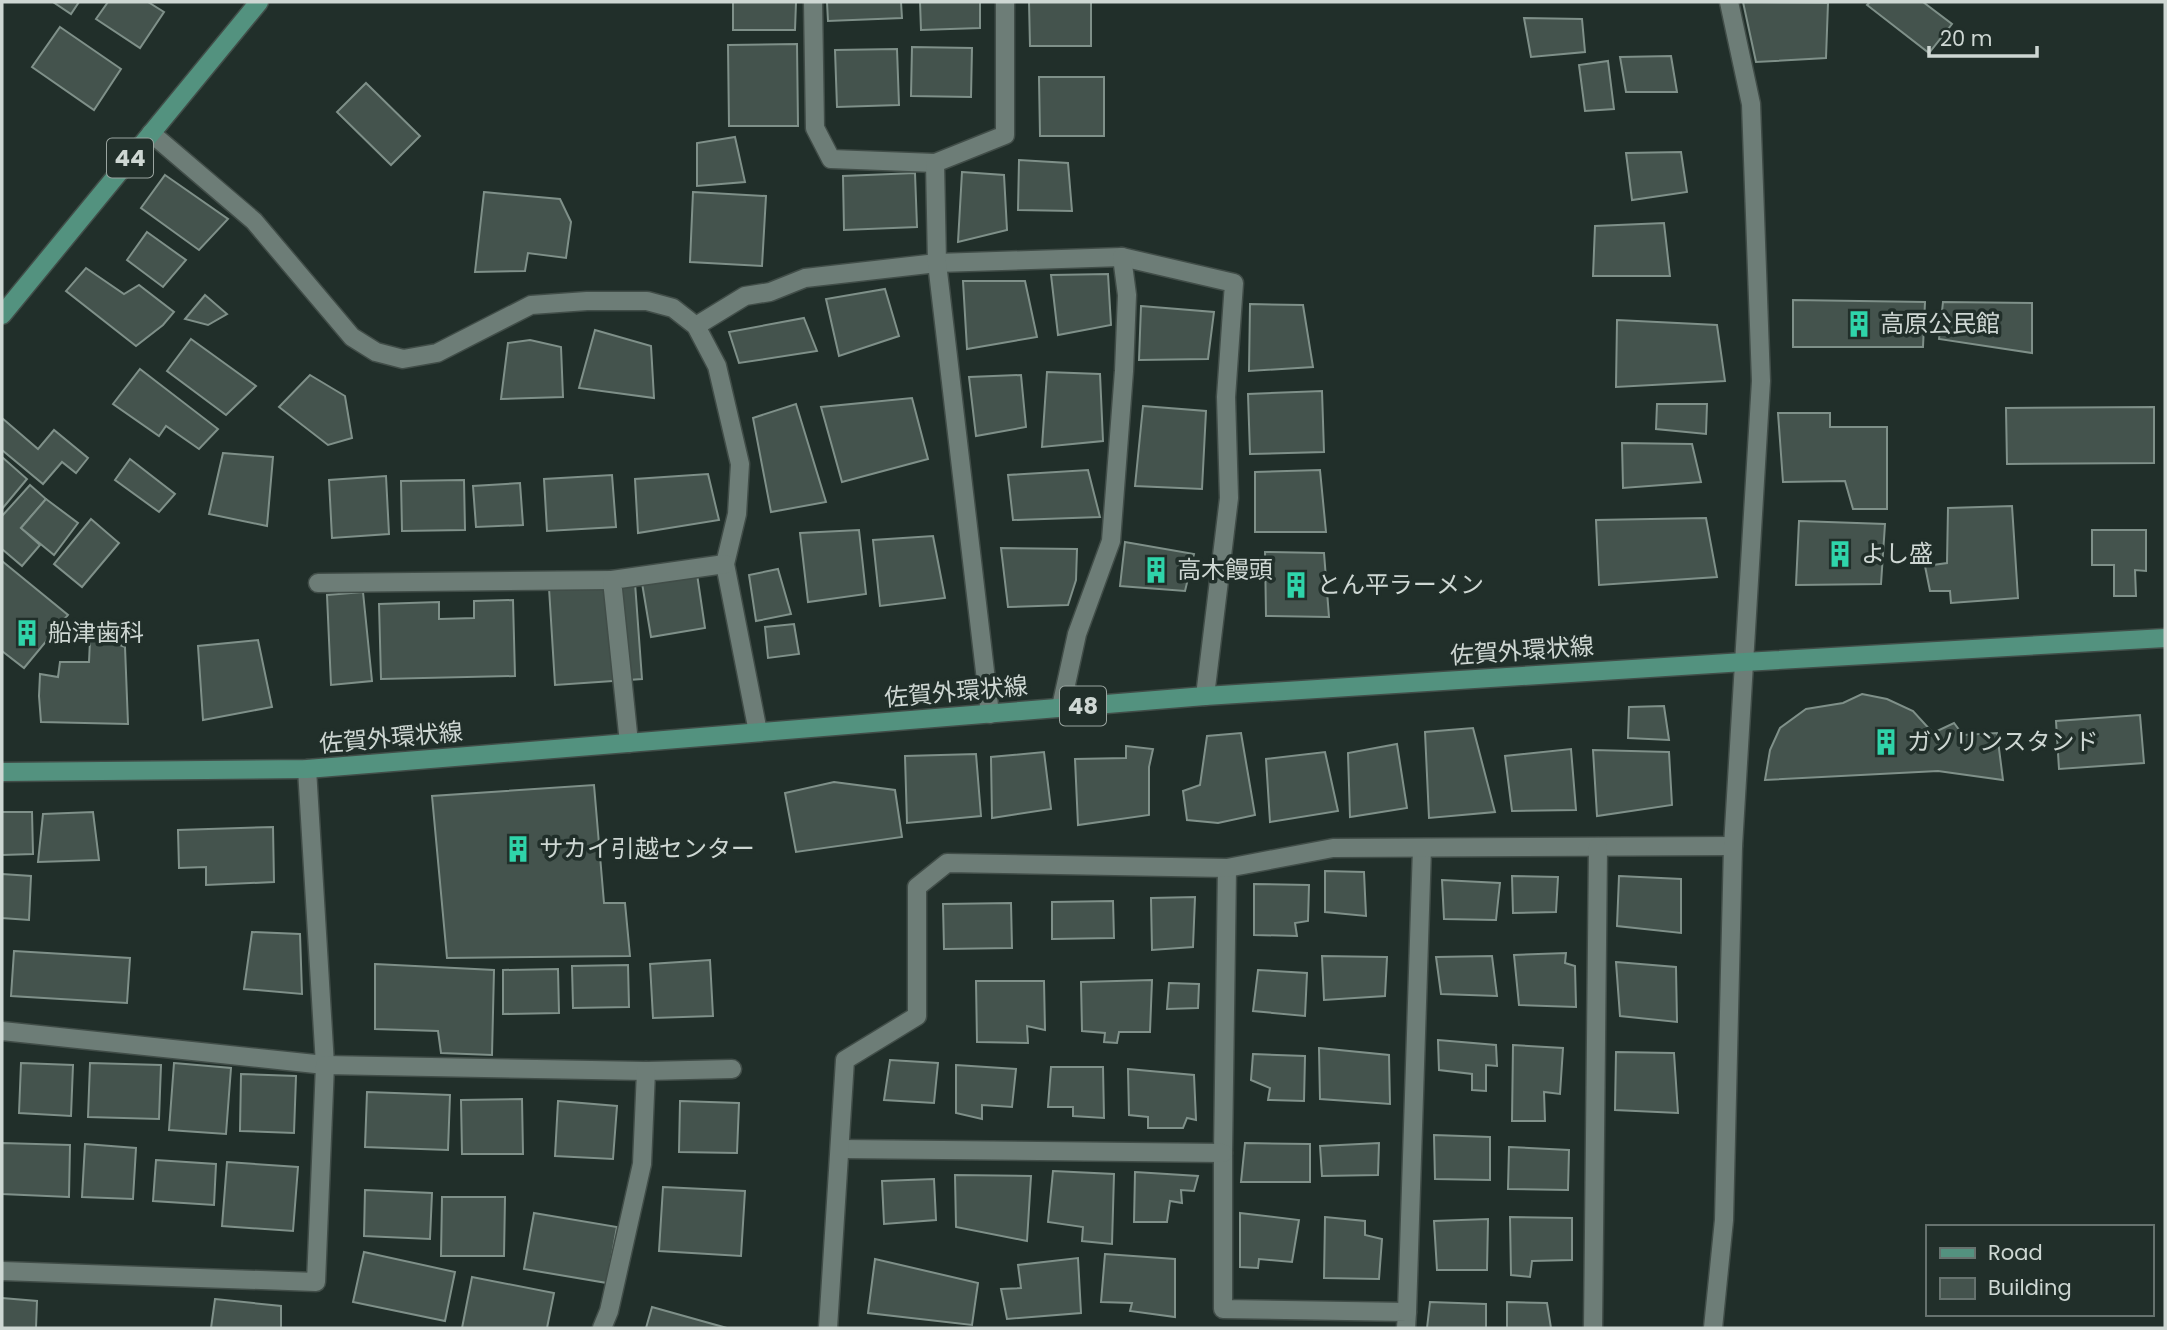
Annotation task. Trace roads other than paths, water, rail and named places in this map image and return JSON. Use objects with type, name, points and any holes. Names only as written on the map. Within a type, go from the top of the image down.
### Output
[{"type":"main road","name":"44","points":[[2,315],[259,2]]},
{"type":"main road","name":"佐賀外環状線","points":[[2,772],[307,769],[1205,696],[2165,638]]},
{"type":"street","points":[[813,2],[815,128],[831,159],[935,163],[1005,135],[1005,2]]},
{"type":"street","points":[[1713,1328],[1724,1220],[1733,846],[1761,381],[1751,104],[1729,2]]},
{"type":"street","points":[[151,133],[254,221],[352,337],[376,352],[403,359],[437,353],[531,305],[647,301],[673,308],[696,326],[717,366],[740,464],[737,514],[725,564],[758,732]]},
{"type":"street","points":[[935,163],[937,263],[990,714]]},
{"type":"street","points":[[696,326],[745,296],[770,292],[805,278],[937,263],[1122,257],[1234,283],[1226,397],[1229,498],[1205,696]]},
{"type":"street","points":[[1061,707],[1077,634],[1111,541],[1125,359],[1127,295],[1122,257]]},
{"type":"street","points":[[318,583],[612,580],[725,564]]},
{"type":"street","points":[[612,580],[629,743]]},
{"type":"street","points":[[2,1271],[316,1282],[325,1065],[307,769]]},
{"type":"street","points":[[828,1328],[845,1060],[917,1016],[917,887],[947,863],[1227,868],[1333,848],[1733,846]]},
{"type":"street","points":[[1593,1328],[1598,847]]},
{"type":"street","points":[[1227,868],[1223,1309],[1407,1320],[1422,848]]},
{"type":"street","points":[[2,1031],[325,1065],[646,1071],[732,1069]]},
{"type":"street","points":[[602,1328],[609,1311],[642,1164],[646,1071]]},
{"type":"street","points":[[840,1149],[1223,1153]]},
{"type":"place","name":"高原公民館","points":[[1859,324]]},
{"type":"place","name":"よし盛","points":[[1840,554]]},
{"type":"place","name":"高木饅頭","points":[[1156,570]]},
{"type":"place","name":"とん平ラーメン","points":[[1296,585]]},
{"type":"place","name":"船津歯科","points":[[27,633]]},
{"type":"place","name":"ガソリンスタンド","points":[[1886,742]]},
{"type":"place","name":"サカイ引越センター","points":[[518,849]]}]
